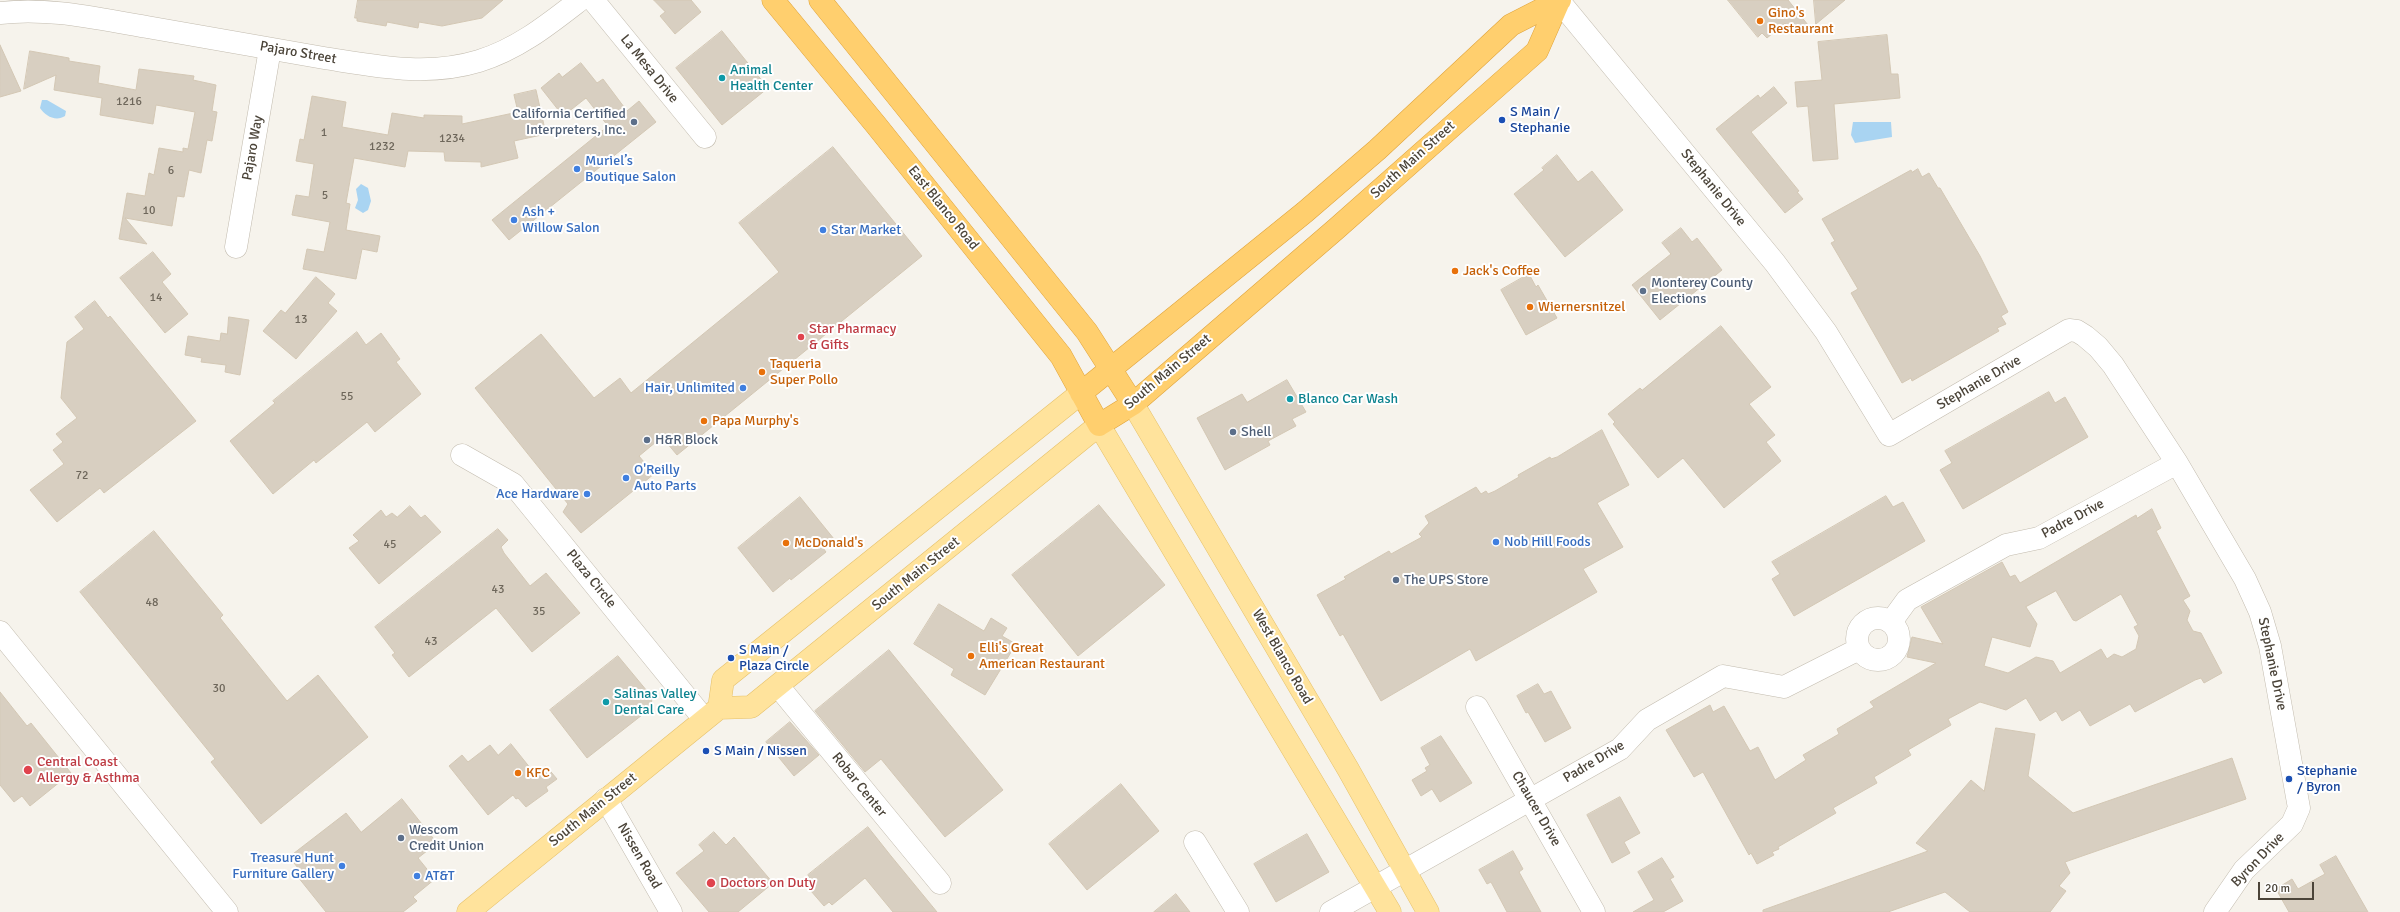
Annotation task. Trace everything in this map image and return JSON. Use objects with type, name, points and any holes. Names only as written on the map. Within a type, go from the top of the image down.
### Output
[{"type":"highway","name":"East Blanco Road","points":[[773,0],[1061,356],[1099,425]]},
{"type":"highway","points":[[820,0],[1089,334],[1133,404]]},
{"type":"highway","points":[[1081,393],[1111,370],[1371,155],[1511,25],[1559,1]]},
{"type":"highway","name":"South Main Street","points":[[1099,425],[1133,404],[1336,229],[1537,51],[1559,1]]},
{"type":"main road","points":[[712,714],[723,680],[1081,393]]},
{"type":"main road","name":"West Blanco Road","points":[[1133,404],[1348,769],[1428,912]]},
{"type":"main road","points":[[1099,425],[1376,886],[1390,912]]},
{"type":"main road","name":"South Main Street","points":[[468,912],[712,714],[751,707],[1099,425]]},
{"type":"street","name":"Pajaro Street","points":[[0,13],[21,11],[72,14],[389,68],[433,69],[458,66],[479,60],[522,41],[580,0]]},
{"type":"street","name":"La Mesa Drive","points":[[592,0],[705,137]]},
{"type":"street","name":"Stephanie Drive","points":[[1559,1],[1775,264],[1826,332],[1889,436],[2069,330],[2077,331],[2085,336],[2103,353],[2177,463],[2245,579],[2260,612],[2270,646],[2300,808]]},
{"type":"street","name":"Pajaro Way","points":[[236,247],[270,48]]},
{"type":"street","name":"Plaza Circle","points":[[462,455],[514,484],[712,714]]},
{"type":"street","name":"Padre Drive","points":[[1891,622],[1907,600],[2006,545],[2039,538],[2177,463]]},
{"type":"street","points":[[1877,617],[1891,622],[1896,627],[1899,640],[1894,652],[1882,659],[1876,660],[1863,654],[1859,649],[1857,635],[1864,622],[1877,617]]},
{"type":"street","points":[[0,632],[227,912]]},
{"type":"street","name":"Padre Drive","points":[[1331,912],[1620,749],[1646,720],[1723,676],[1784,687],[1859,649]]},
{"type":"street","name":"Robar Center","points":[[778,686],[940,883]]},
{"type":"street","name":"Chaucer Drive","points":[[1477,707],[1594,912]]},
{"type":"street","name":"Nissen Road","points":[[606,799],[671,912]]},
{"type":"street","name":"Byron Drive","points":[[2215,912],[2244,870],[2292,824],[2300,808]]},
{"type":"street","points":[[1195,842],[1238,912]]},
{"type":"water","points":[[42,100],[47,100],[66,111],[65,116],[62,118],[54,118],[48,116],[40,108]]},
{"type":"water","points":[[1853,122],[1891,122],[1892,137],[1855,143],[1851,135]]},
{"type":"water","points":[[361,184],[368,188],[371,201],[368,210],[363,213],[355,208],[358,200],[356,189]]},
{"type":"building","points":[[358,0],[503,0],[482,18],[442,26],[419,22],[418,28],[387,22],[386,26],[357,21],[357,18],[355,18]]},
{"type":"building","points":[[654,0],[691,0],[701,12],[675,34],[660,16],[665,12]]},
{"type":"building","name":"Gino's Restaurant","points":[[1728,0],[1788,0],[1808,25],[1796,35],[1785,23],[1767,38],[1762,33],[1758,37]]},
{"type":"building","points":[[1814,0],[1845,0],[1816,24]]},
{"type":"building","name":"Animal Health Center","points":[[722,31],[768,88],[722,125],[676,68]]},
{"type":"building","points":[[1887,35],[1891,74],[1898,74],[1900,98],[1834,104],[1838,159],[1813,161],[1808,106],[1797,107],[1795,82],[1822,80],[1818,42]]},
{"type":"building","points":[[0,45],[21,91],[0,97]]},
{"type":"building","points":[[30,51],[69,58],[69,61],[100,66],[98,83],[136,90],[139,69],[194,76],[193,80],[216,85],[212,111],[217,112],[212,141],[207,140],[201,173],[189,170],[184,197],[177,196],[172,226],[125,218],[147,244],[119,239],[127,193],[145,196],[149,173],[154,175],[159,148],[183,152],[183,148],[188,149],[195,112],[156,105],[153,124],[100,115],[102,98],[54,90],[56,75],[24,89]]},
{"type":"building","points":[[581,63],[597,83],[603,79],[627,111],[639,101],[656,122],[509,240],[492,220],[608,126],[586,98],[563,116],[541,88],[559,73],[562,77]]},
{"type":"building","points":[[1774,87],[1787,103],[1751,132],[1799,191],[1797,192],[1803,199],[1785,213],[1716,129],[1758,95],[1760,98]]},
{"type":"building","points":[[536,90],[546,134],[514,141],[518,158],[481,167],[481,162],[445,161],[444,152],[408,151],[405,167],[354,158],[346,203],[350,204],[346,230],[380,236],[377,252],[362,249],[356,279],[303,269],[307,249],[324,252],[330,222],[292,215],[296,195],[309,197],[314,164],[296,161],[300,139],[304,140],[312,96],[346,102],[342,127],[388,135],[392,113],[424,118],[424,115],[462,116],[462,124],[518,112],[514,95]]},
{"type":"building","points":[[833,147],[922,256],[677,455],[662,437],[639,456],[654,474],[581,533],[563,512],[568,504],[475,388],[541,334],[594,398],[620,378],[631,393],[779,272],[739,223]]},
{"type":"building","points":[[1557,155],[1578,182],[1592,171],[1623,210],[1565,257],[1514,194],[1544,170],[1542,168]]},
{"type":"building","points":[[1918,169],[1922,177],[1929,173],[1938,188],[1940,188],[1980,256],[2008,312],[2001,316],[2006,324],[1997,328],[1999,331],[1912,381],[1911,378],[1902,383],[1851,293],[1858,289],[1831,243],[1835,241],[1822,219],[1911,170],[1912,172]]},
{"type":"building","points":[[1681,228],[1692,242],[1697,238],[1722,270],[1660,320],[1632,285],[1671,254],[1662,243]]},
{"type":"building","points":[[153,252],[171,274],[162,282],[188,314],[165,333],[120,278]]},
{"type":"building","name":"Wiernersnitzel","points":[[1529,274],[1536,287],[1538,285],[1557,318],[1526,335],[1501,290]]},
{"type":"building","points":[[316,277],[335,294],[328,303],[337,311],[296,359],[263,331],[281,310],[285,313]]},
{"type":"building","points":[[95,301],[108,318],[110,316],[196,421],[104,493],[100,488],[57,522],[30,490],[64,464],[53,450],[63,442],[56,434],[77,418],[61,398],[67,342],[84,329],[75,317]]},
{"type":"building","points":[[229,317],[249,320],[240,375],[225,372],[226,365],[201,362],[202,358],[185,355],[188,336],[220,341],[221,333],[227,334]]},
{"type":"building","points":[[1721,326],[1771,387],[1749,404],[1775,435],[1766,442],[1781,461],[1724,508],[1683,458],[1658,478],[1613,424],[1615,422],[1608,414],[1640,388],[1642,390]]},
{"type":"building","points":[[357,332],[366,345],[381,333],[400,359],[396,362],[421,394],[375,432],[367,422],[316,463],[314,460],[273,494],[230,441],[275,403],[273,401]]},
{"type":"building","name":"Shell","points":[[1287,380],[1306,412],[1292,419],[1296,426],[1268,441],[1270,445],[1225,470],[1197,418],[1242,394],[1247,402]]},
{"type":"building","points":[[2049,392],[2055,403],[2065,397],[2088,437],[1963,509],[1940,470],[1952,463],[1945,451]]},
{"type":"building","points":[[1602,430],[1629,485],[1597,503],[1623,547],[1583,569],[1597,592],[1476,661],[1470,649],[1381,701],[1343,634],[1340,636],[1317,595],[1346,579],[1344,577],[1389,551],[1391,554],[1422,537],[1419,534],[1429,523],[1425,516],[1476,487],[1481,494],[1486,491],[1488,494],[1495,491],[1519,477],[1518,475],[1550,457],[1551,459],[1557,457]]},
{"type":"building","points":[[1886,496],[1893,507],[1903,502],[1925,541],[1794,616],[1772,579],[1780,574],[1772,562]]},
{"type":"building","name":"McDonald's","points":[[800,497],[834,539],[823,548],[826,552],[791,580],[790,578],[773,592],[738,548]]},
{"type":"building","points":[[1099,505],[1165,585],[1078,656],[1012,575]]},
{"type":"building","points":[[410,506],[421,518],[425,515],[441,532],[379,584],[349,548],[359,541],[353,535],[381,510],[386,517],[392,513],[397,517]]},
{"type":"building","points":[[2152,509],[2161,528],[2156,531],[2190,596],[2183,600],[2190,611],[2187,620],[2193,631],[2201,633],[2222,673],[2204,683],[2201,678],[2195,680],[2135,712],[2130,704],[2090,726],[2080,710],[2062,721],[2056,711],[2040,721],[2026,698],[2006,710],[1980,702],[1948,719],[1951,725],[1908,750],[1911,755],[1874,777],[1877,783],[1833,808],[1836,813],[1778,847],[1779,849],[1772,852],[1774,855],[1757,864],[1751,853],[1749,855],[1703,772],[1694,777],[1666,730],[1710,705],[1713,712],[1724,706],[1750,751],[1758,747],[1775,780],[1806,760],[1803,755],[1839,734],[1837,729],[1874,707],[1870,702],[1936,663],[1907,657],[1912,637],[1943,644],[1921,607],[2002,562],[2010,577],[2015,575],[2020,583],[2136,515],[2137,518]],"holes":[[[2056,591],[2073,620],[2076,621],[2121,594],[2138,625],[2134,627],[2139,636],[2136,649],[2122,657],[2114,654],[2107,659],[2101,649],[2060,673],[2053,661],[2036,657],[2008,673],[1984,666],[1992,637],[2030,647],[2037,624],[2026,607]]]},
{"type":"building","points":[[498,529],[508,540],[501,547],[504,553],[530,586],[546,573],[580,613],[532,652],[496,608],[409,677],[392,655],[395,653],[375,627]]},
{"type":"building","points":[[154,531],[223,615],[220,618],[287,701],[318,675],[368,737],[261,824],[211,762],[215,759],[80,592]]},
{"type":"building","name":"Elli's Great American Restaurant","points":[[939,604],[984,631],[991,618],[1007,628],[1002,636],[1016,644],[985,695],[951,675],[954,669],[914,644]]},
{"type":"building","points":[[889,650],[1003,790],[945,837],[881,759],[865,772],[815,711]]},
{"type":"building","name":"Salinas Valley Dental Care","points":[[618,656],[652,697],[651,708],[587,758],[550,710]]},
{"type":"building","points":[[1538,684],[1544,694],[1551,691],[1571,728],[1545,742],[1517,696]]},
{"type":"building","points":[[0,692],[27,726],[31,723],[71,773],[30,806],[22,796],[14,802],[0,785]]},
{"type":"building","points":[[790,722],[819,755],[794,776],[766,742]]},
{"type":"building","points":[[1996,728],[2035,734],[2028,776],[2073,813],[2232,758],[2246,799],[2065,862],[2070,873],[2059,886],[2066,891],[2050,912],[1970,912],[1945,892],[1888,912],[1763,912],[1763,910],[1928,851],[1916,843],[1971,780],[1984,791]]},
{"type":"building","points":[[1441,736],[1472,783],[1440,802],[1432,789],[1421,796],[1412,780],[1427,771],[1425,768],[1430,765],[1421,748]]},
{"type":"building","points":[[511,744],[535,774],[546,766],[557,779],[546,787],[548,791],[526,807],[513,795],[488,815],[449,766],[462,755],[468,762],[490,745],[498,755]]},
{"type":"building","points":[[1121,784],[1159,831],[1087,890],[1049,844]]},
{"type":"building","points":[[1620,797],[1640,833],[1624,842],[1630,853],[1612,863],[1587,815]]},
{"type":"building","name":"Treasure Hunt Furniture Gallery","points":[[402,799],[437,843],[418,858],[435,879],[413,897],[417,901],[403,912],[326,912],[298,877],[303,874],[289,857],[346,813],[361,832]]},
{"type":"building","points":[[868,827],[937,912],[893,912],[865,878],[832,905],[829,902],[824,906],[804,883],[810,878],[808,875]]},
{"type":"building","points":[[714,832],[726,845],[734,837],[773,883],[738,912],[709,912],[676,873],[704,851],[699,845]]},
{"type":"building","points":[[1307,834],[1329,872],[1276,902],[1254,864]]},
{"type":"building","points":[[1513,851],[1523,869],[1519,872],[1541,912],[1507,912],[1491,882],[1487,884],[1479,870]]},
{"type":"building","points":[[2336,856],[2368,912],[2289,912],[2276,889],[2292,879],[2298,889],[2325,874],[2320,865]]},
{"type":"building","points":[[1662,858],[1674,877],[1670,879],[1683,901],[1663,912],[1633,912],[1654,900],[1638,872]]},
{"type":"building","points":[[1176,894],[1190,912],[1154,912]]},
{"type":"place","name":"Gino's Restaurant","points":[[1760,21]]},
{"type":"place","name":"Animal Health Center","points":[[722,78]]},
{"type":"place","name":"S Main / Stephanie","points":[[1502,120]]},
{"type":"place","name":"California Certified Interpreters, Inc.","points":[[634,122]]},
{"type":"place","name":"Muriel’s Boutique Salon","points":[[577,169]]},
{"type":"place","name":"Ash + Willow Salon","points":[[514,220]]},
{"type":"place","name":"Star Market","points":[[823,230]]},
{"type":"place","name":"Jack's Coffee","points":[[1455,271]]},
{"type":"place","name":"Monterey County Elections","points":[[1643,291]]},
{"type":"place","name":"Wiernersnitzel","points":[[1530,307]]},
{"type":"place","name":"Star Pharmacy & Gifts","points":[[801,337]]},
{"type":"place","name":"Taqueria Super Pollo","points":[[762,372]]},
{"type":"place","name":"Hair, Unlimited","points":[[743,388]]},
{"type":"place","name":"Blanco Car Wash","points":[[1290,399]]},
{"type":"place","name":"Papa Murphy's","points":[[704,421]]},
{"type":"place","name":"Shell","points":[[1233,432]]},
{"type":"place","name":"H&R Block","points":[[647,440]]},
{"type":"place","name":"O'Reilly Auto Parts","points":[[626,478]]},
{"type":"place","name":"Ace Hardware","points":[[587,494]]},
{"type":"place","name":"Nob Hill Foods","points":[[1496,542]]},
{"type":"place","name":"McDonald's","points":[[786,543]]},
{"type":"place","name":"The UPS Store","points":[[1396,580]]},
{"type":"place","name":"Elli's Great American Restaurant","points":[[971,656]]},
{"type":"place","name":"S Main / Plaza Circle","points":[[731,658]]},
{"type":"place","name":"Salinas Valley Dental Care","points":[[606,702]]},
{"type":"place","name":"S Main / Nissen","points":[[706,751]]},
{"type":"place","name":"Central Coast Allergy & Asthma","points":[[28,770]]},
{"type":"place","name":"KFC","points":[[518,773]]},
{"type":"place","name":"Stephanie / Byron","points":[[2289,779]]},
{"type":"place","name":"Wescom Credit Union","points":[[401,838]]},
{"type":"place","name":"Treasure Hunt Furniture Gallery","points":[[342,866]]},
{"type":"place","name":"AT&T","points":[[417,876]]},
{"type":"place","name":"Doctors on Duty","points":[[711,883]]}]
